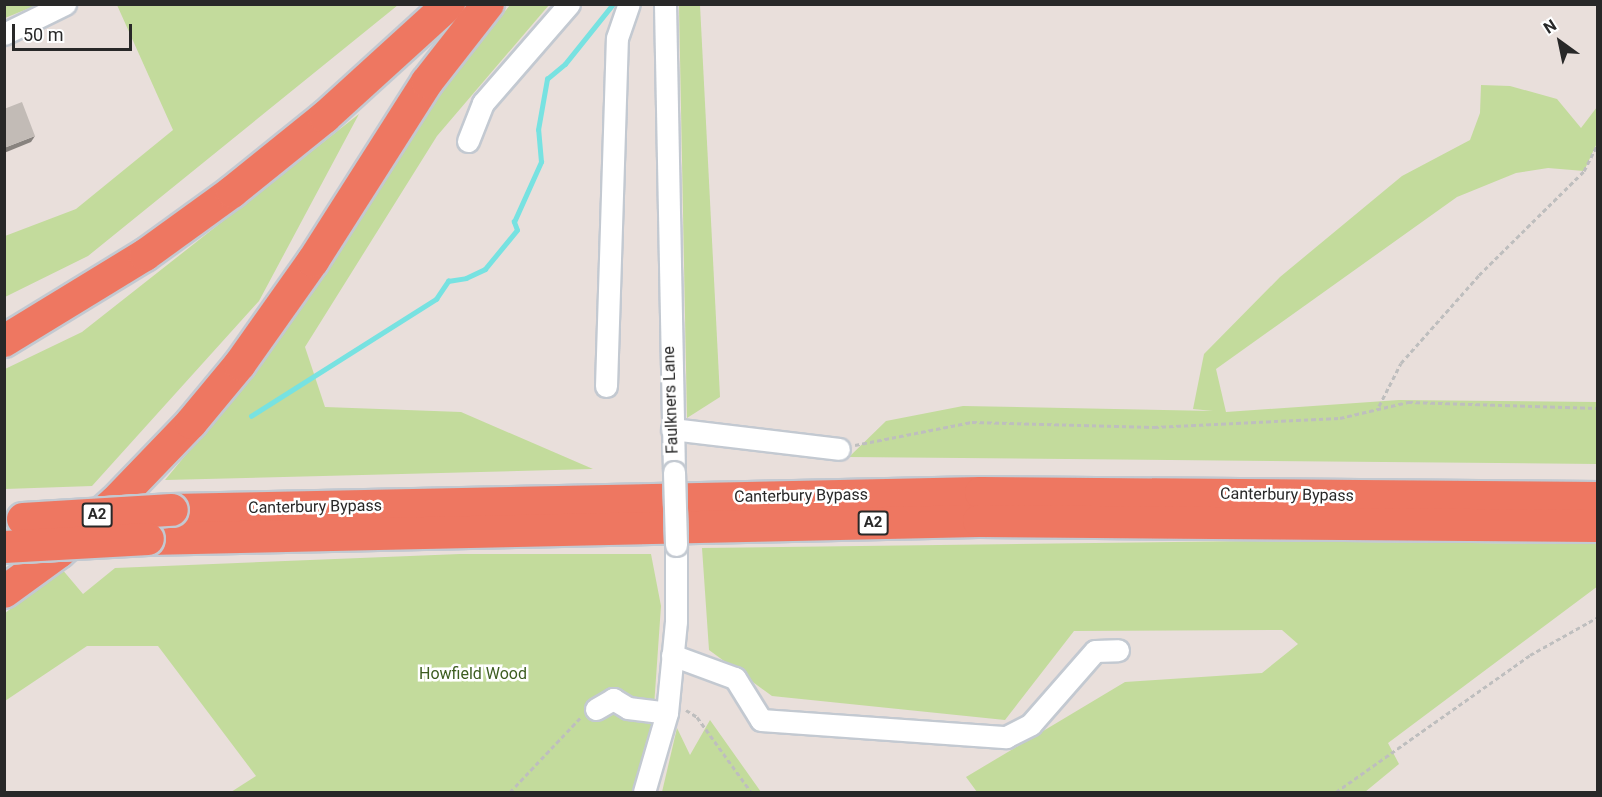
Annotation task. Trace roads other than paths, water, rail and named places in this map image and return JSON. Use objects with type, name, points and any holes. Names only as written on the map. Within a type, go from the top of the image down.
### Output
[{"type":"highway","points":[[4,341],[137,261],[232,192],[325,117],[449,4]]},
{"type":"highway","points":[[4,592],[59,552],[115,502],[178,438],[240,364],[313,261],[427,82],[488,4]]},
{"type":"highway","name":"Canterbury Bypass","points":[[14,519],[172,510],[981,493],[1598,498]]},
{"type":"highway","name":"Canterbury Bypass","points":[[4,547],[148,539],[979,521],[1598,526]]},
{"type":"street","points":[[4,33],[65,4]]},
{"type":"street","points":[[468,141],[483,103],[569,4]]},
{"type":"street","points":[[606,386],[617,38],[628,4]]},
{"type":"street","name":"Faulkners Lane","points":[[644,792],[667,713],[672,655],[675,545],[662,5]]},
{"type":"street","points":[[672,429],[839,449]]},
{"type":"street","points":[[672,655],[735,678],[761,720],[1006,737],[1031,724],[1095,651],[1118,650]]},
{"type":"street","points":[[596,709],[613,699],[628,708],[667,713]]},
{"type":"waterway","points":[[251,416],[436,299],[448,281],[466,278],[485,269],[517,230],[514,222],[541,162],[538,130],[547,79],[565,64],[613,4]]},
{"type":"park label","name":"Howfield Wood","points":[[473,674]]}]
